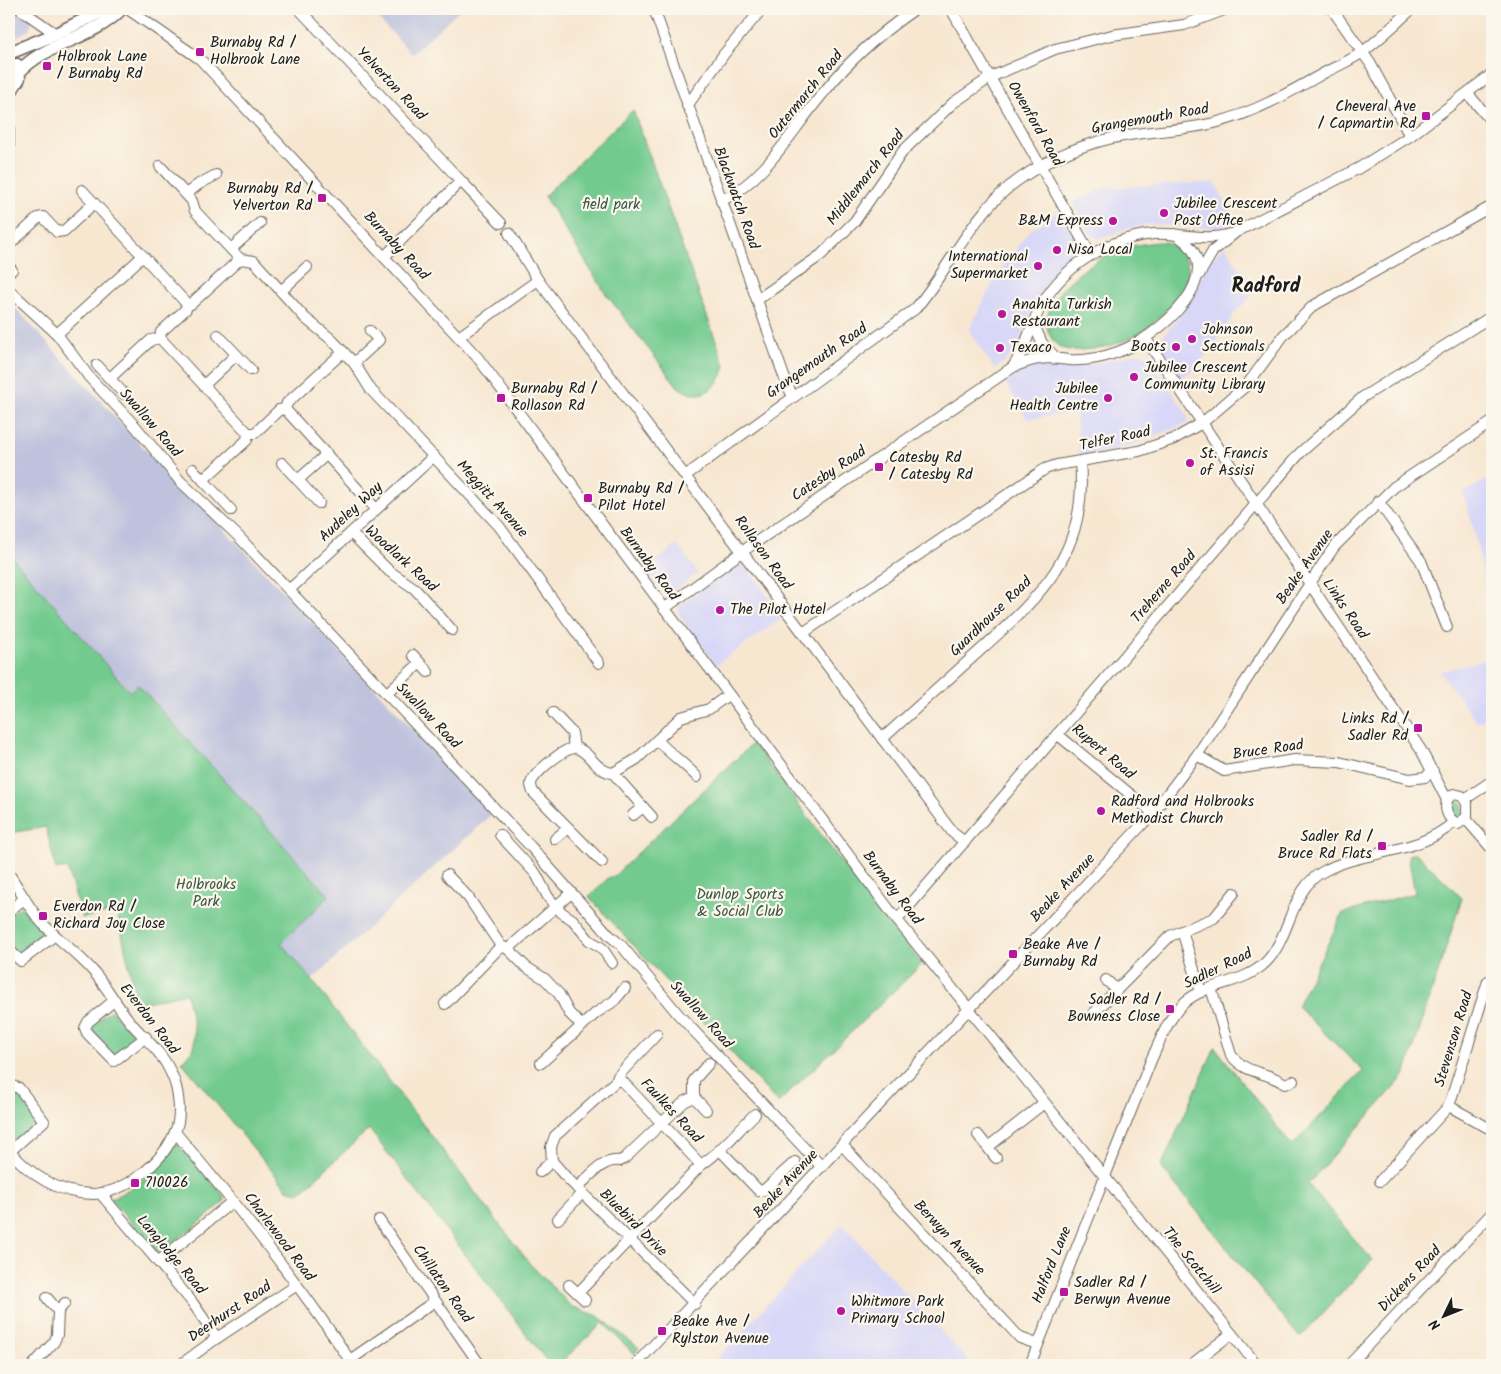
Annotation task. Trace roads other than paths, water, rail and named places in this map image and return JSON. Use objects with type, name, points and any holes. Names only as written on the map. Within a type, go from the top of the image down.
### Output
[{"type":"main road","points":[[9,94],[17,84],[19,72],[18,66],[9,54],[120,9]]},
{"type":"main road","points":[[19,72],[31,61],[106,22],[120,9]]},
{"type":"street","points":[[20,9],[56,34]]},
{"type":"street","name":"Burnaby Road","points":[[120,9],[200,59],[460,336],[896,920],[967,1011],[1103,1176]]},
{"type":"street","name":"Yelverton Road","points":[[299,9],[501,223]]},
{"type":"street","name":"Blackwatch Road","points":[[654,9],[721,201],[793,397]]},
{"type":"street","points":[[688,106],[724,54],[762,9]]},
{"type":"street","name":"Outermarch Road","points":[[721,201],[740,190],[764,168],[840,73],[879,36],[915,9]]},
{"type":"street","name":"Owenford Road","points":[[951,9],[1091,255]]},
{"type":"street","name":"Middlemarch Road","points":[[757,300],[812,262],[842,235],[855,221],[903,151],[954,103],[991,77],[1055,49],[1112,35],[1184,25],[1227,9]]},
{"type":"street","points":[[1332,9],[1363,52],[1410,136]]},
{"type":"street","name":"Grangemouth Road","points":[[685,476],[915,309],[936,282],[959,243],[985,210],[1006,190],[1041,165],[1072,150],[1101,141],[1129,135],[1187,129],[1245,114],[1363,52],[1412,9]]},
{"type":"street","points":[[1188,237],[1220,237],[1236,232],[1359,168],[1410,136],[1492,74]]},
{"type":"street","points":[[1468,94],[1492,122]]},
{"type":"street","points":[[9,113],[9,159]]},
{"type":"street","points":[[82,190],[186,304],[192,304],[240,259],[195,211],[192,201],[160,166]]},
{"type":"street","points":[[186,194],[216,175]]},
{"type":"street","points":[[385,256],[461,181]]},
{"type":"street","points":[[9,246],[38,218],[43,217],[57,232],[64,231],[94,203]]},
{"type":"street","name":"Telfer Road","points":[[803,633],[1029,478],[1057,465],[1116,457],[1146,449],[1174,439],[1202,423],[1248,385],[1283,336],[1313,306],[1492,206]]},
{"type":"street","points":[[231,249],[260,223]]},
{"type":"street","points":[[1214,251],[1200,241],[1174,234],[1137,236],[1108,246],[1091,255],[1061,279],[1045,299],[1037,313],[1034,325],[1042,344],[1056,358],[1088,359],[1115,353],[1146,340],[1179,308],[1214,251],[1236,232]]},
{"type":"street","name":"Rollason Road","points":[[509,233],[538,280],[952,832],[965,842]]},
{"type":"street","points":[[1174,234],[1184,240],[1197,258],[1196,280]]},
{"type":"street","points":[[57,334],[142,256]]},
{"type":"street","name":"Meggitt Avenue","points":[[240,259],[254,260],[305,318],[332,339],[354,363],[371,390],[500,526],[599,663]]},
{"type":"street","points":[[281,290],[307,267]]},
{"type":"street","points":[[460,336],[538,280]]},
{"type":"street","name":"Swallow Road","points":[[9,290],[57,334],[89,378],[136,427],[180,481],[238,536],[289,590],[609,935],[621,945],[678,1014],[822,1167]]},
{"type":"street","points":[[160,338],[162,332],[186,309],[186,304]]},
{"type":"street","name":"Treherne Road","points":[[896,920],[1300,452],[1363,396],[1492,316]]},
{"type":"street","name":"Catesby Road","points":[[1013,367],[1024,350],[1034,325]]},
{"type":"street","points":[[354,363],[378,340],[370,331]]},
{"type":"street","points":[[218,335],[251,370]]},
{"type":"street","points":[[110,378],[151,340],[160,338]]},
{"type":"street","points":[[160,338],[248,433],[255,433],[279,410],[285,409]]},
{"type":"street","name":"Links Road","points":[[1146,340],[1421,750],[1447,800]]},
{"type":"street","points":[[285,409],[287,403],[343,352]]},
{"type":"street","points":[[204,386],[236,355]]},
{"type":"street","name":"Catesby Road","points":[[664,609],[743,551],[1013,367],[1038,359],[1056,358]]},
{"type":"street","points":[[97,365],[124,394]]},
{"type":"street","points":[[285,409],[376,509]]},
{"type":"street","name":"Beake Avenue","points":[[635,1365],[843,1146],[1153,813],[1198,755],[1334,547],[1378,502],[1431,461],[1492,422]]},
{"type":"street","points":[[203,480],[247,440],[248,433]]},
{"type":"street","points":[[298,480],[327,454]]},
{"type":"street","name":"Audeley Way","points":[[289,590],[434,456]]},
{"type":"street","name":"Guardhouse Road","points":[[882,739],[1024,610],[1051,578],[1073,538],[1080,506],[1082,480],[1080,462]]},
{"type":"street","points":[[282,463],[319,503]]},
{"type":"street","points":[[193,469],[231,510]]},
{"type":"street","points":[[1378,502],[1421,561],[1447,627]]},
{"type":"street","name":"Woodlark Road","points":[[351,533],[389,571],[414,588],[452,630]]},
{"type":"street","points":[[386,694],[416,659],[428,672]]},
{"type":"street","points":[[613,773],[637,759],[681,718],[709,709],[728,695]]},
{"type":"street","points":[[553,713],[572,733],[574,748]]},
{"type":"street","name":"Rupert Road","points":[[1057,734],[1153,813]]},
{"type":"street","points":[[657,740],[671,756],[681,760],[697,777]]},
{"type":"street","points":[[602,862],[533,792],[531,784],[535,775],[565,749],[574,748],[582,750],[598,768],[613,773],[652,818]]},
{"type":"street","name":"Bruce Road","points":[[1198,755],[1224,771],[1294,760],[1339,762],[1410,779],[1425,777],[1433,771]]},
{"type":"street","points":[[1464,798],[1492,781]]},
{"type":"street","points":[[1454,794],[1464,798],[1468,809],[1466,819],[1458,824],[1454,822],[1446,810],[1447,800],[1454,794]]},
{"type":"street","points":[[634,815],[643,807]]},
{"type":"street","points":[[1466,819],[1492,849]]},
{"type":"street","name":"Sadler Road","points":[[1103,1176],[1166,1030],[1180,1006],[1206,990],[1242,978],[1264,963],[1275,949],[1305,887],[1320,873],[1338,865],[1432,839],[1454,822]]},
{"type":"street","points":[[555,839],[568,828]]},
{"type":"street","points":[[500,835],[536,874],[556,906],[573,920],[589,940],[602,948],[612,963]]},
{"type":"street","name":"Everdon Road","points":[[9,874],[42,923],[93,971],[133,1024],[160,1054],[172,1073],[178,1112],[175,1132],[164,1150],[134,1179],[110,1191],[100,1193],[72,1191],[44,1181],[25,1167],[9,1151]]},
{"type":"street","points":[[447,875],[468,897],[504,948],[526,967],[545,979],[559,994],[569,1013],[582,1026]]},
{"type":"street","points":[[445,1004],[504,948],[556,906],[570,892]]},
{"type":"street","points":[[1092,1015],[1170,936],[1214,918],[1234,893]]},
{"type":"street","points":[[9,911],[25,898]]},
{"type":"street","points":[[1182,931],[1231,1055],[1247,1070],[1276,1078],[1289,1085]]},
{"type":"street","points":[[9,950],[21,961],[55,934]]},
{"type":"street","points":[[1106,980],[1117,990]]},
{"type":"street","name":"Stevenson Road","points":[[1380,1180],[1449,1106],[1488,981]]},
{"type":"street","points":[[541,1063],[596,1013],[614,1002],[625,988]]},
{"type":"street","points":[[115,1000],[88,1022],[85,1028],[87,1033],[114,1062],[146,1037]]},
{"type":"street","points":[[540,1172],[552,1161],[551,1147],[555,1136],[617,1080],[618,1076],[657,1034]]},
{"type":"street","points":[[706,1110],[694,1097],[695,1076],[709,1063]]},
{"type":"street","name":"Faulkes Road","points":[[617,1080],[623,1082],[701,1165]]},
{"type":"street","points":[[9,1089],[12,1086],[19,1088],[44,1121],[9,1151]]},
{"type":"street","points":[[558,1219],[600,1166],[612,1160],[620,1161],[625,1158],[684,1102],[694,1097]]},
{"type":"street","points":[[988,1147],[1044,1103]]},
{"type":"street","name":"Stevenson Road","points":[[1449,1106],[1492,1130]]},
{"type":"street","points":[[569,1285],[581,1297],[629,1241],[701,1165],[721,1152],[734,1134],[755,1114]]},
{"type":"street","name":"Charlewood Road","points":[[175,1132],[233,1200],[298,1285],[352,1363]]},
{"type":"street","points":[[978,1136],[996,1158]]},
{"type":"street","name":"Berwyn Avenue","points":[[843,1146],[1020,1338],[1037,1344]]},
{"type":"street","points":[[721,1152],[759,1191],[764,1190],[795,1162]]},
{"type":"street","name":"Bluebird Drive","points":[[552,1161],[629,1241],[694,1304]]},
{"type":"street","name":"The Scotchill","points":[[1103,1176],[1257,1365]]},
{"type":"street","name":"Halford Lane","points":[[1030,1365],[1103,1176]]},
{"type":"street","name":"Langlodge Road","points":[[100,1193],[192,1302],[217,1338]]},
{"type":"street","points":[[158,1262],[233,1200]]},
{"type":"street","name":"Dickens Road","points":[[1349,1365],[1492,1213]]},
{"type":"street","name":"Chillaton Road","points":[[379,1220],[480,1365]]},
{"type":"street","name":"Deerhurst Road","points":[[180,1365],[217,1338],[298,1285]]},
{"type":"street","points":[[33,1365],[54,1342],[57,1335],[62,1307],[47,1298]]},
{"type":"street","points":[[352,1363],[435,1301]]},
{"type":"street","points":[[1192,1365],[1231,1334]]},
{"type":"street","points":[[1488,1365],[1492,1361]]},
{"type":"place","name":"Burnaby Rd / Holbrook Lane","points":[[200,52]]},
{"type":"place","name":"Holbrook Lane / Burnaby Rd","points":[[47,66]]},
{"type":"place","name":"Cheveral Ave / Capmartin Rd","points":[[1426,116]]},
{"type":"place","name":"Burnaby Rd / Yelverton Rd","points":[[322,198]]},
{"type":"place","name":"Jubilee Crescent Post Office","points":[[1164,213]]},
{"type":"place","name":"B&M Express","points":[[1113,221]]},
{"type":"place","name":"Nisa Local","points":[[1057,250]]},
{"type":"place","name":"International Supermarket","points":[[1038,266]]},
{"type":"place","name":"Anahita Turkish Restaurant","points":[[1002,314]]},
{"type":"place","name":"Johnson Sectionals","points":[[1192,339]]},
{"type":"place","name":"Boots","points":[[1176,347]]},
{"type":"place","name":"Texaco","points":[[1000,348]]},
{"type":"place","name":"Jubilee Crescent Community Library","points":[[1134,377]]},
{"type":"place","name":"Burnaby Rd / Rollason Rd","points":[[501,398]]},
{"type":"place","name":"Jubilee Health Centre","points":[[1108,398]]},
{"type":"place","name":"St. Francis of Assisi","points":[[1190,463]]},
{"type":"place","name":"Catesby Rd / Catesby Rd","points":[[879,467]]},
{"type":"place","name":"Burnaby Rd / Pilot Hotel","points":[[588,498]]},
{"type":"place","name":"The Pilot Hotel","points":[[720,610]]},
{"type":"place","name":"Links Rd / Sadler Rd","points":[[1418,728]]},
{"type":"place","name":"Radford and Holbrooks Methodist Church","points":[[1101,811]]},
{"type":"place","name":"Sadler Rd / Bruce Rd Flats","points":[[1382,846]]},
{"type":"place","name":"Everdon Rd / Richard Joy Close","points":[[43,916]]},
{"type":"place","name":"Beake Ave / Burnaby Rd","points":[[1013,954]]},
{"type":"place","name":"Sadler Rd / Bowness Close","points":[[1170,1009]]},
{"type":"place","name":"710026","points":[[135,1183]]},
{"type":"place","name":"Sadler Rd / Berwyn Avenue","points":[[1064,1292]]},
{"type":"place","name":"Whitmore Park Primary School","points":[[841,1311]]},
{"type":"place","name":"Beake Ave / Rylston Avenue","points":[[662,1331]]},
{"type":"district","name":"Radford","points":[[1266,287]]},
{"type":"park label","name":"field park","points":[[611,205]]},
{"type":"park label","name":"Holbrooks Park","points":[[206,894]]},
{"type":"park label","name":"Dunlop Sports & Social Club","points":[[740,904]]}]
